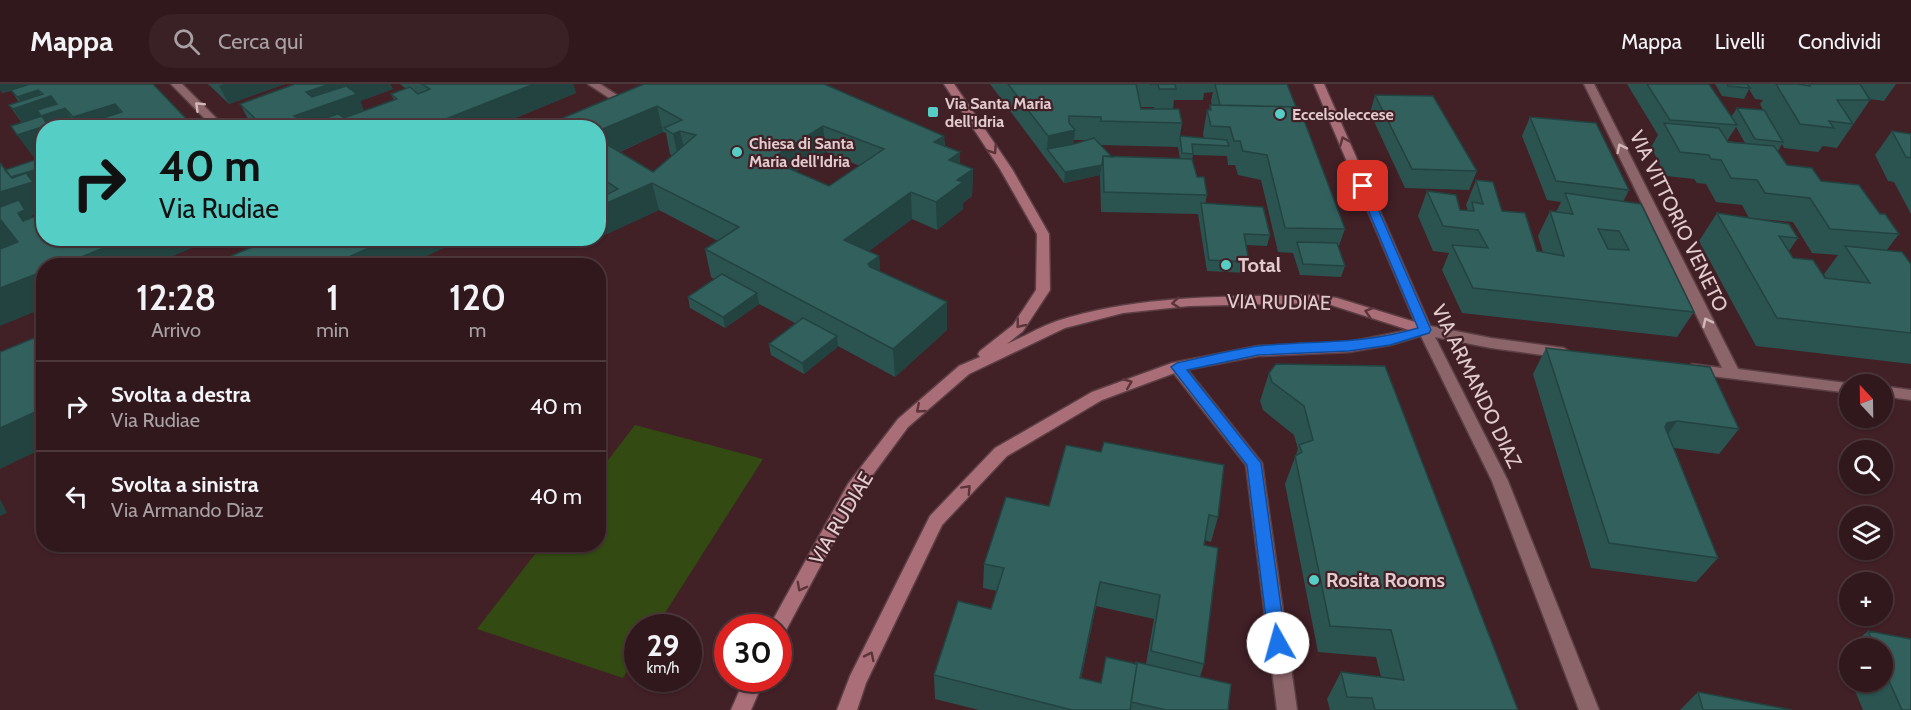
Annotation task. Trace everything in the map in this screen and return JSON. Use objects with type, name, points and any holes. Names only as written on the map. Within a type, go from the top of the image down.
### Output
[{"type":"main road","points":[[949,84],[1006,169],[1043,234],[1043,290],[1018,328],[964,370]]},
{"type":"main road","name":"VIA ARMANDO DIAZ","points":[[1319,84],[1425,330]]},
{"type":"main road","name":"VIA RUDIAE","points":[[786,614],[854,488],[903,423],[964,370],[1060,325],[1123,309],[1189,302],[1332,301],[1425,330]]},
{"type":"main road","points":[[847,710],[857,681],[936,521],[1001,452],[1096,396],[1177,367],[1258,351],[1380,342],[1425,330]]},
{"type":"main road","points":[[741,710],[749,692]]},
{"type":"street","points":[[176,84],[213,120]]},
{"type":"street","points":[[593,84],[626,99],[604,108]]},
{"type":"street","name":"VIA VITTORIO VENETO","points":[[1589,84],[1733,375]]},
{"type":"street","points":[[1425,330],[1491,343],[1583,355]]},
{"type":"street","name":"VIA ARMANDO DIAZ","points":[[1425,330],[1500,481],[1589,710]]},
{"type":"street","points":[[1177,367],[1254,463],[1287,710]]},
{"type":"street","points":[[1675,367],[1839,387]]},
{"type":"street","points":[[1893,392],[1911,394]]},
{"type":"green space","points":[[635,425],[763,459],[664,614],[624,614],[623,678],[477,629],[537,552],[606,552],[606,463]]},
{"type":"building","points":[[30,84],[153,84],[187,120],[97,120],[122,112],[115,104],[73,117],[65,108],[41,116],[37,110],[57,104],[51,96],[13,109],[9,105],[43,94],[38,90],[17,97],[11,90]]},
{"type":"building","points":[[295,84],[330,84],[306,92],[312,97],[346,86],[357,94],[294,116],[301,120],[257,120],[240,104]]},
{"type":"building","points":[[422,84],[534,84],[443,120],[320,120],[338,114],[344,118],[397,99],[391,94],[410,87],[418,94],[430,89]]},
{"type":"building","points":[[644,84],[824,84],[944,136],[934,142],[960,152],[949,160],[973,169],[957,180],[963,182],[936,202],[911,192],[844,240],[879,256],[868,264],[870,267],[947,302],[893,349],[705,249],[739,227],[652,183],[606,203],[606,195],[618,189],[606,181],[606,144],[653,172],[696,135],[680,131],[673,134],[664,128],[682,120],[657,106],[606,128],[606,120],[558,120]],"holes":[[[823,126],[884,149],[829,186],[769,160]]]},
{"type":"building","points":[[1008,84],[1136,84],[1141,109],[1179,109],[1182,123],[1101,121],[1101,117],[1069,116],[1069,123],[1075,130],[1048,136]]},
{"type":"building","points":[[1158,84],[1175,84],[1176,89],[1159,89]]},
{"type":"building","points":[[1215,84],[1287,84],[1296,107],[1220,105]]},
{"type":"building","points":[[1647,84],[1709,84],[1737,125],[1670,120]]},
{"type":"building","points":[[1727,84],[1747,84],[1750,88],[1728,86]]},
{"type":"building","points":[[1776,84],[1810,86],[1810,84],[1860,84],[1870,100],[1837,100],[1853,124],[1829,121],[1834,128],[1800,124]]},
{"type":"building","points":[[1375,95],[1433,96],[1477,171],[1412,169]]},
{"type":"building","points":[[1210,105],[1299,107],[1345,229],[1285,228],[1267,155],[1243,151],[1240,141],[1234,141],[1230,127],[1211,126],[1207,110],[1211,110]]},
{"type":"building","points":[[1737,108],[1764,110],[1783,142],[1755,139]]},
{"type":"building","points":[[42,116],[45,120],[36,120],[36,129],[17,135],[11,126]]},
{"type":"building","points":[[1530,117],[1596,123],[1629,190],[1556,181]]},
{"type":"building","points":[[1664,123],[1719,128],[1728,142],[1774,146],[1787,165],[1812,168],[1821,181],[1859,185],[1880,214],[1885,214],[1899,234],[1830,229],[1810,198],[1765,193],[1757,180],[1731,178],[1721,160],[1711,159],[1709,155],[1680,152]]},
{"type":"building","points":[[1892,131],[1911,134],[1911,158],[1906,157]]},
{"type":"building","points":[[1180,136],[1227,140],[1229,146],[1192,144],[1193,154],[1182,153]]},
{"type":"building","points":[[1094,138],[1112,157],[1103,156],[1102,165],[1065,172],[1047,149],[1074,144]]},
{"type":"building","points":[[1103,156],[1192,159],[1197,177],[1204,177],[1207,195],[1104,192]]},
{"type":"building","points":[[36,160],[36,169],[11,177],[5,170]]},
{"type":"building","points":[[0,163],[12,178],[26,173],[33,182],[0,192]]},
{"type":"building","points":[[1476,180],[1493,182],[1502,211],[1525,213],[1537,251],[1564,256],[1550,211],[1573,214],[1565,193],[1641,204],[1694,312],[1473,288],[1452,245],[1488,248],[1478,230],[1443,226],[1427,191],[1456,195],[1460,210],[1474,211],[1472,202],[1483,204]],"holes":[[[1598,229],[1619,231],[1629,250],[1608,249]]]},
{"type":"building","points":[[19,200],[25,210],[18,213],[23,221],[36,216],[36,246],[108,246],[79,258],[36,258],[36,274],[0,288],[0,249],[18,242],[0,219],[0,207]]},
{"type":"building","points":[[1201,203],[1263,207],[1270,235],[1244,234],[1249,262],[1209,260]]},
{"type":"building","points":[[1717,213],[1789,224],[1798,238],[1779,236],[1793,258],[1813,260],[1825,278],[1870,283],[1845,246],[1902,252],[1911,264],[1911,333],[1777,318]]},
{"type":"building","points":[[1297,242],[1337,243],[1345,266],[1303,264]]},
{"type":"building","points":[[254,246],[373,246],[346,258],[227,258]]},
{"type":"building","points":[[722,274],[757,293],[723,317],[688,297]]},
{"type":"building","points":[[803,318],[837,336],[802,363],[769,344]]},
{"type":"building","points":[[36,337],[36,412],[0,428],[0,352]]},
{"type":"building","points":[[1546,348],[1710,367],[1739,429],[1677,421],[1667,423],[1665,427],[1718,558],[1609,543]]},
{"type":"building","points":[[1276,364],[1385,366],[1518,710],[1375,710],[1372,698],[1347,697],[1341,672],[1404,680],[1391,630],[1330,626],[1295,456],[1302,452],[1299,445],[1313,440],[1304,406],[1272,382],[1269,373]]},
{"type":"building","points":[[1104,442],[1224,465],[1218,517],[1209,515],[1204,545],[1218,548],[1204,664],[1151,651],[1160,595],[1100,582],[1080,678],[1101,683],[1106,657],[1137,664],[1130,710],[1072,710],[934,675],[958,601],[991,609],[1004,568],[984,564],[1006,497],[1049,506],[1066,445],[1101,452]]},
{"type":"building","points":[[1868,631],[1911,639],[1911,710],[1902,710],[1893,690],[1893,638],[1871,638]]},
{"type":"building","points":[[1136,662],[1231,684],[1228,710],[1166,710],[1131,702]]},
{"type":"building","points":[[1698,692],[1792,710],[1703,710]]},
{"type":"place","name":"Via Santa Maria dell'Idria","points":[[933,112]]},
{"type":"place","name":"Eccelsoleccese","points":[[1280,114]]},
{"type":"place","name":"Chiesa di Santa Maria dell'Idria","points":[[737,152]]},
{"type":"place","name":"Total","points":[[1226,265]]},
{"type":"place","name":"Rosita Rooms","points":[[1314,580]]},
{"type":"route","points":[[1278,643],[1254,463],[1177,367],[1258,351],[1349,346],[1390,340],[1425,330],[1363,186]]}]
